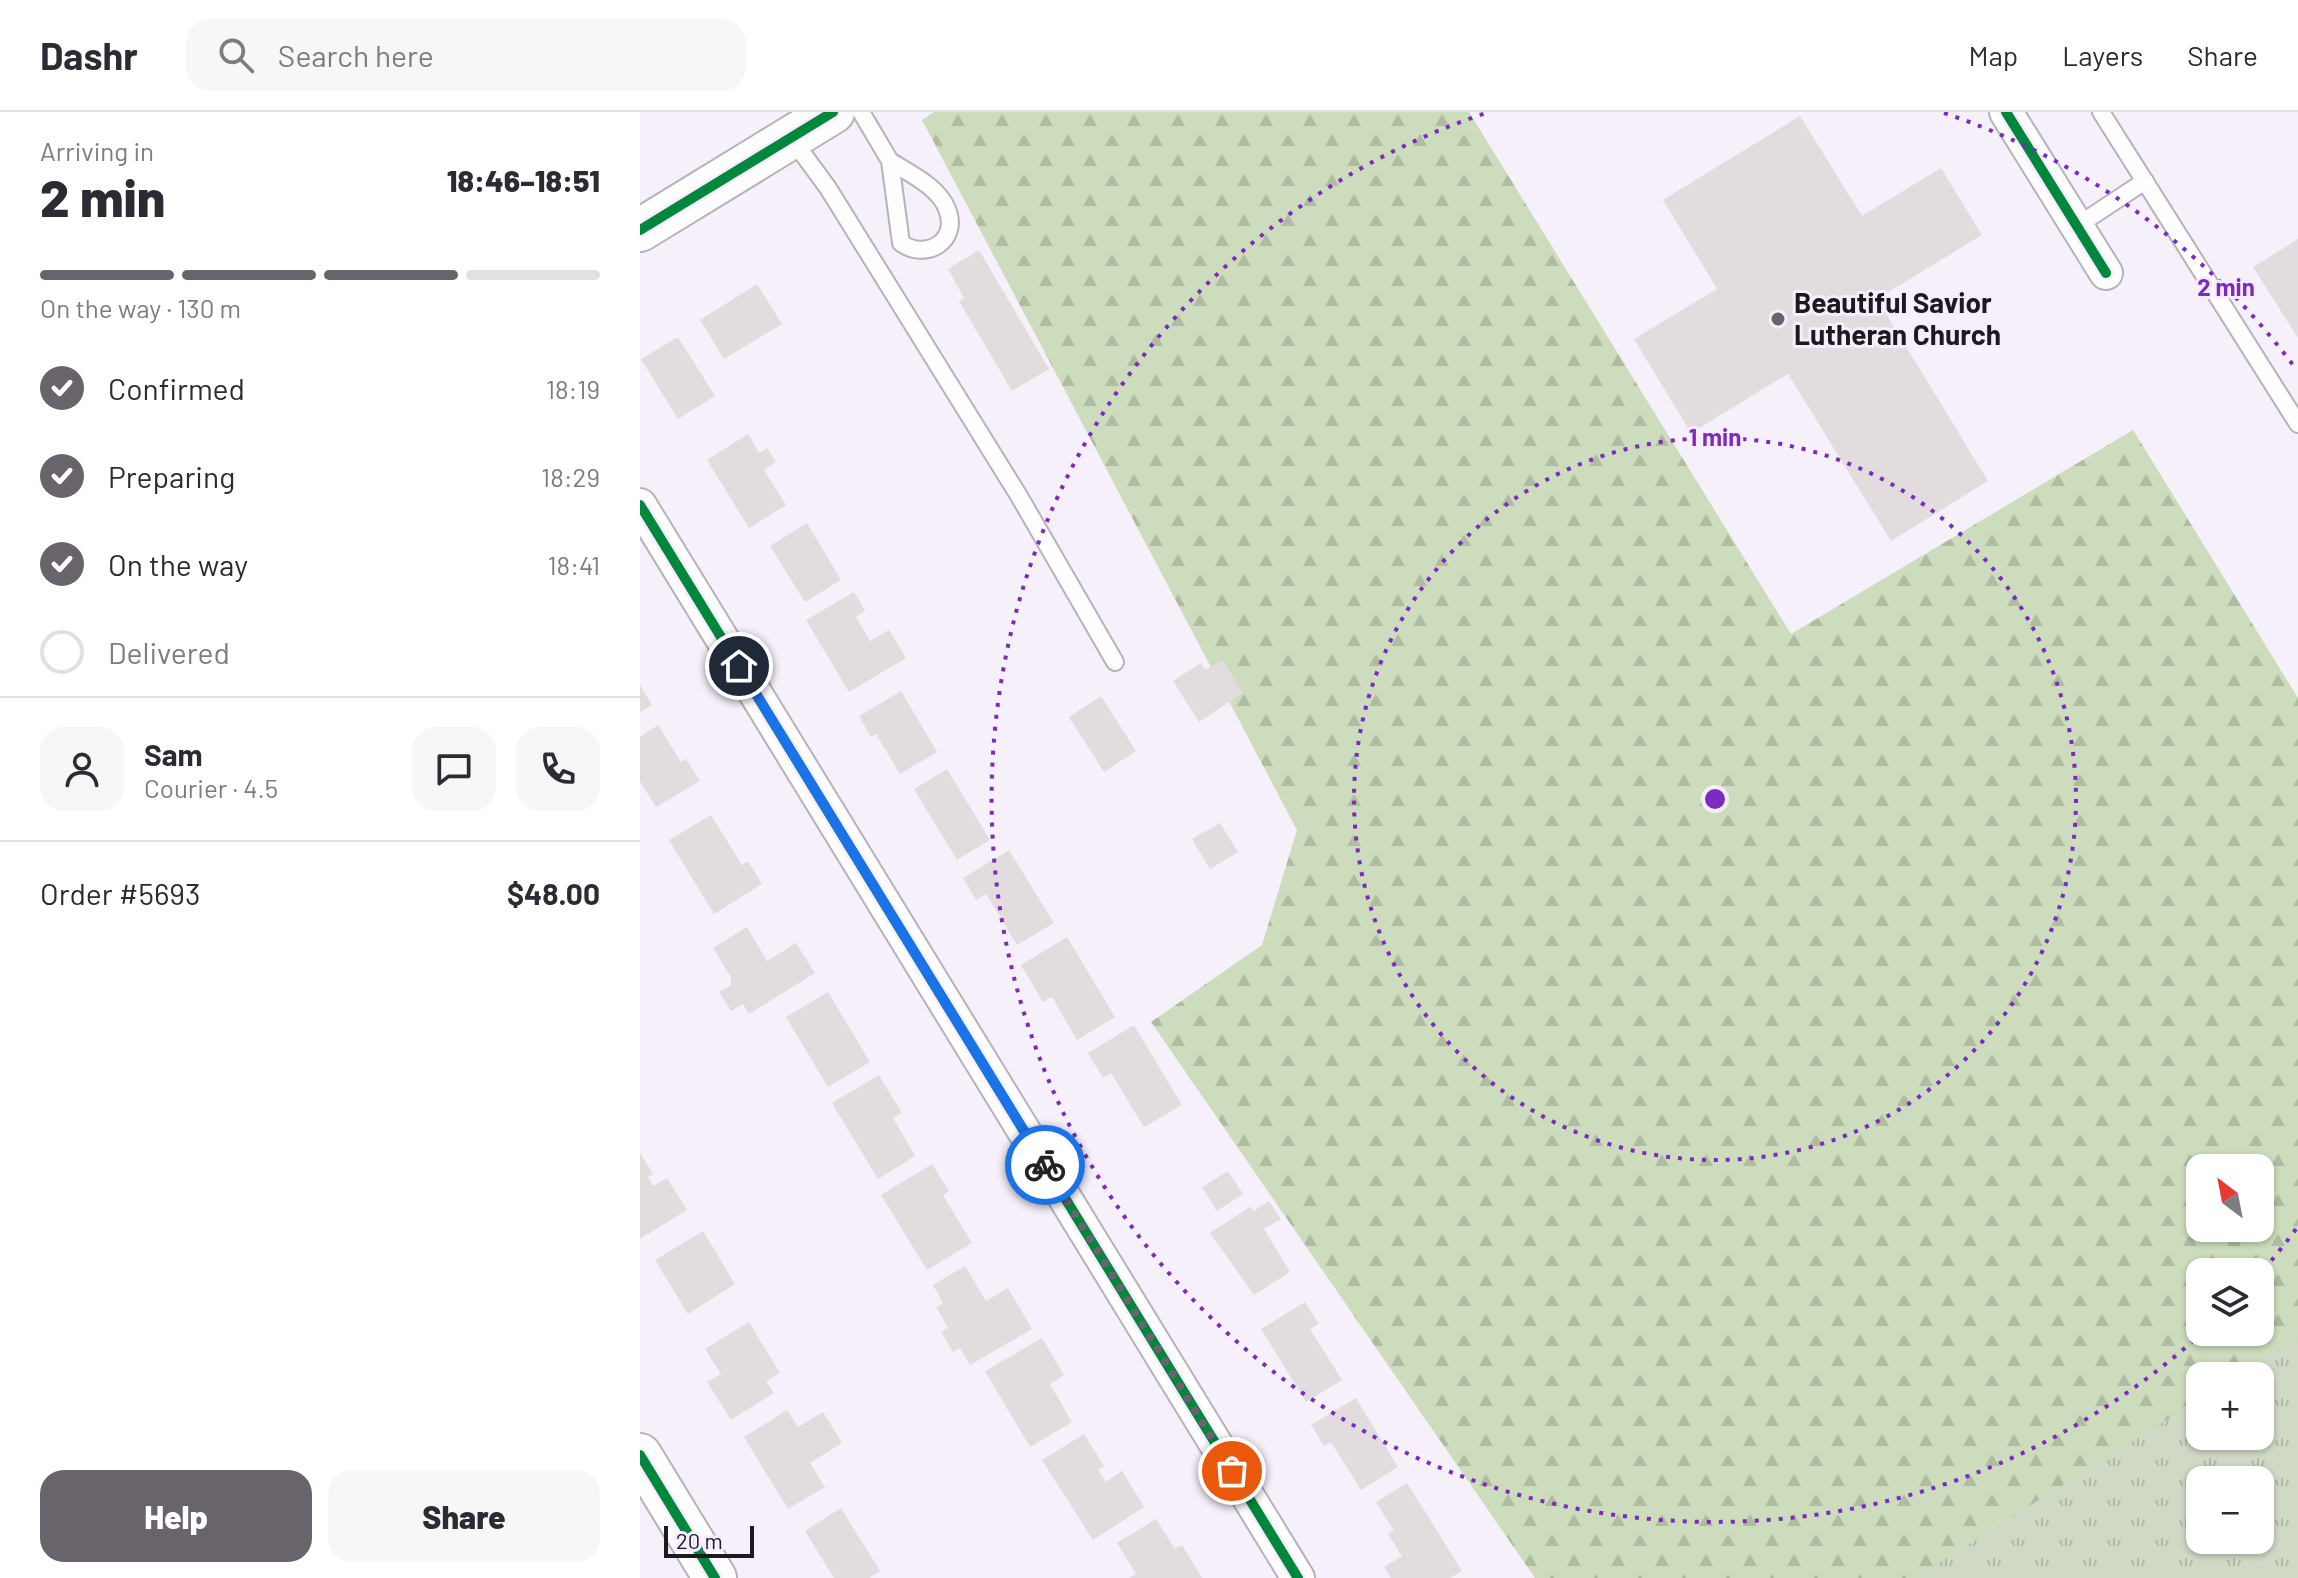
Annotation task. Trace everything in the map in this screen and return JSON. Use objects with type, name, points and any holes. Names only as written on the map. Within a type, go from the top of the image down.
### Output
[{"type":"street","points":[[2006,112],[2106,273]]},
{"type":"street","points":[[640,230],[814,121]]},
{"type":"street","points":[[640,505],[1298,1578]]},
{"type":"street","points":[[640,1455],[715,1578]]},
{"type":"lane","points":[[861,112],[890,161],[901,243],[912,251],[928,252],[943,243],[950,227],[947,208],[926,183],[890,161]]},
{"type":"lane","points":[[2101,112],[2298,424]]},
{"type":"lane","points":[[814,121],[828,188],[1019,496],[1115,662]]},
{"type":"lane","points":[[2077,226],[2145,181]]},
{"type":"green space","points":[[934,112],[1469,112],[1791,634],[2133,430],[2298,698],[2298,1578],[1535,1578],[1151,1022],[1262,945],[1297,830],[922,120]]},
{"type":"green space","points":[[2298,1338],[2298,1578],[1915,1578],[2186,1408],[2186,1450],[2274,1450],[2274,1362],[2259,1362]]},
{"type":"building","name":"Beautiful Savior Lutheran Church","points":[[1800,116],[1862,216],[1941,168],[1982,235],[1877,299],[1988,481],[1891,541],[1788,374],[1691,433],[1634,339],[1717,289],[1663,200]]},
{"type":"building","points":[[2298,239],[2298,338],[2253,267]]},
{"type":"building","points":[[979,250],[1049,369],[1012,391],[959,301],[964,298],[948,269]]},
{"type":"building","points":[[757,284],[782,324],[724,359],[700,320]]},
{"type":"building","points":[[678,337],[715,396],[678,419],[641,359]]},
{"type":"building","points":[[748,434],[759,453],[767,448],[776,462],[764,470],[786,505],[749,528],[707,460]]},
{"type":"building","points":[[807,523],[841,580],[805,602],[770,546]]},
{"type":"building","points":[[854,592],[865,611],[856,617],[870,641],[889,630],[906,658],[849,692],[806,620]]},
{"type":"building","points":[[1222,660],[1243,693],[1199,722],[1173,681],[1201,663],[1205,670]]},
{"type":"building","points":[[640,685],[652,705],[640,712]]},
{"type":"building","points":[[901,691],[937,752],[900,774],[876,734],[871,737],[859,716]]},
{"type":"building","points":[[1101,696],[1136,751],[1104,772],[1069,717]]},
{"type":"building","points":[[658,725],[681,762],[686,759],[700,781],[656,807],[640,782],[640,737]]},
{"type":"building","points":[[947,769],[990,840],[957,860],[914,789]]},
{"type":"building","points":[[711,815],[742,865],[748,861],[762,884],[714,914],[669,840]]},
{"type":"building","points":[[1220,823],[1238,852],[1210,869],[1192,839]]},
{"type":"building","points":[[1009,850],[1054,923],[1017,945],[986,894],[976,900],[963,878]]},
{"type":"building","points":[[747,927],[767,961],[796,943],[815,973],[749,1014],[743,1004],[731,1011],[719,992],[731,985],[731,977],[713,948]]},
{"type":"building","points":[[1067,937],[1115,1017],[1077,1040],[1052,997],[1043,1002],[1021,965]]},
{"type":"building","points":[[828,992],[870,1062],[828,1087],[786,1017]]},
{"type":"building","points":[[1134,1025],[1182,1105],[1144,1127],[1111,1073],[1103,1078],[1088,1053]]},
{"type":"building","points":[[879,1075],[902,1113],[893,1118],[915,1156],[878,1179],[832,1103]]},
{"type":"building","points":[[640,1153],[653,1174],[648,1177],[653,1186],[667,1178],[687,1210],[640,1239]]},
{"type":"building","points":[[932,1164],[949,1191],[943,1195],[972,1243],[927,1270],[881,1195]]},
{"type":"building","points":[[1228,1171],[1243,1194],[1217,1211],[1202,1187]]},
{"type":"building","points":[[1269,1201],[1281,1219],[1264,1229],[1290,1272],[1254,1295],[1210,1233],[1250,1207],[1253,1211]]},
{"type":"building","points":[[703,1231],[735,1284],[688,1314],[655,1260]]},
{"type":"building","points":[[965,1266],[986,1301],[1008,1288],[1032,1329],[970,1365],[960,1348],[953,1352],[941,1332],[948,1328],[936,1307],[943,1303],[933,1285]]},
{"type":"building","points":[[1305,1302],[1319,1324],[1310,1329],[1342,1380],[1306,1402],[1261,1329]]},
{"type":"building","points":[[749,1322],[780,1373],[766,1381],[774,1393],[731,1420],[707,1382],[721,1374],[705,1349]]},
{"type":"building","points":[[1042,1338],[1064,1375],[1050,1384],[1072,1422],[1030,1447],[985,1371]]},
{"type":"building","points":[[1356,1398],[1398,1467],[1361,1490],[1331,1442],[1324,1446],[1311,1425]]},
{"type":"building","points":[[787,1410],[798,1427],[823,1412],[842,1443],[810,1463],[825,1487],[788,1509],[744,1437]]},
{"type":"building","points":[[1084,1434],[1104,1466],[1098,1470],[1106,1482],[1122,1471],[1144,1507],[1093,1540],[1042,1460]]},
{"type":"building","points":[[1407,1483],[1462,1571],[1450,1578],[1391,1578],[1384,1567],[1402,1556],[1388,1534],[1394,1531],[1376,1502]]},
{"type":"building","points":[[841,1508],[880,1571],[869,1578],[834,1578],[805,1531]]},
{"type":"building","points":[[1156,1519],[1175,1549],[1182,1545],[1202,1578],[1129,1578],[1136,1574],[1117,1543]]},
{"type":"cycle path","points":[[640,230],[833,112]]},
{"type":"cycle path","points":[[2006,112],[2106,273]]},
{"type":"cycle path","points":[[640,505],[1298,1578]]},
{"type":"cycle path","points":[[640,1455],[715,1578]]},
{"type":"way so far","points":[[1045,1165],[1232,1471]]},
{"type":"place","name":"Beautiful Savior Lutheran Church","points":[[1778,319]]},
{"type":"route","points":[[739,666],[1045,1165]]}]
